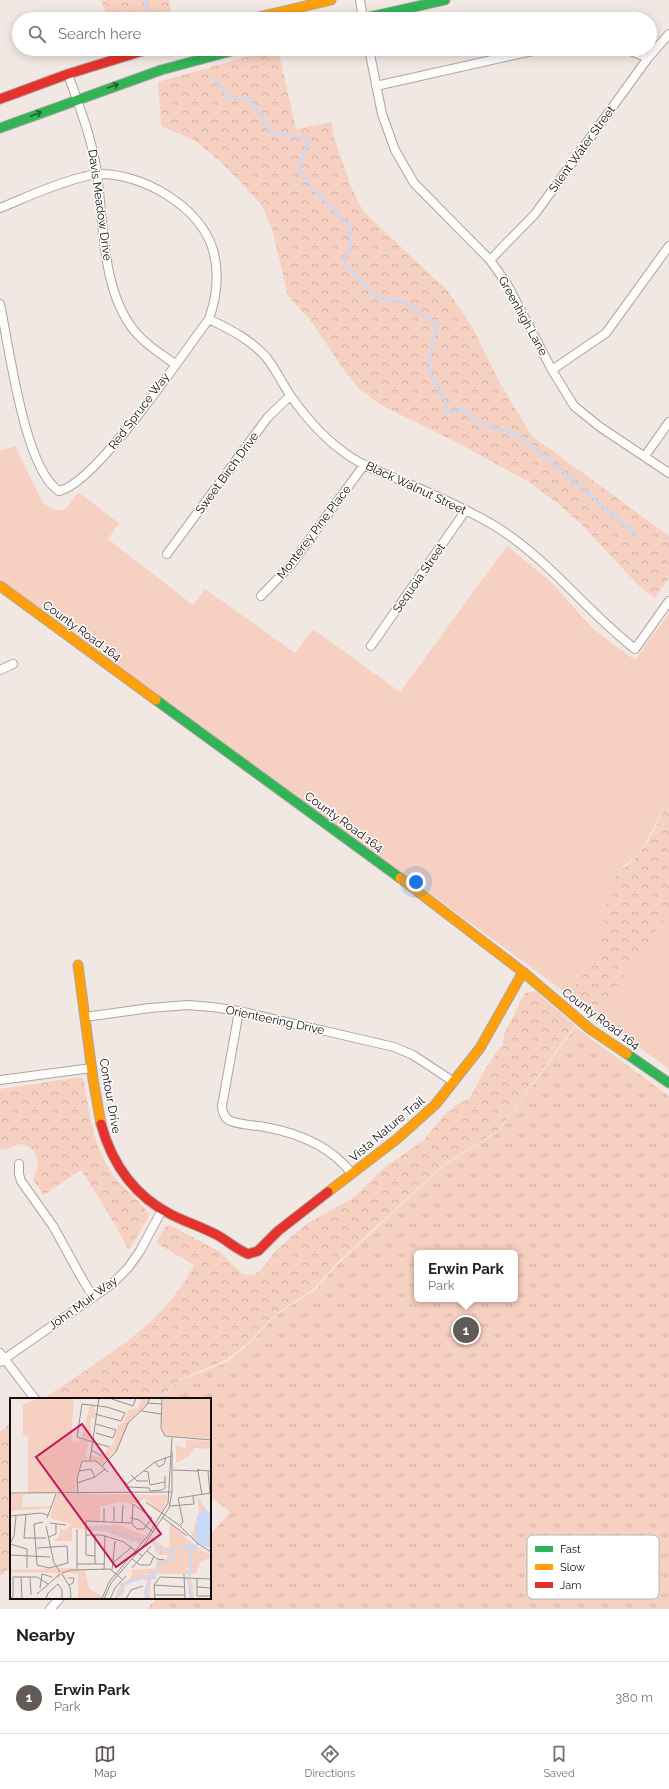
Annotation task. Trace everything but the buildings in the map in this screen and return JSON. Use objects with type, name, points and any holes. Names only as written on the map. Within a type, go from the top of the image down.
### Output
[{"type":"street","points":[[280,12],[331,0]]},
{"type":"street","points":[[360,0],[361,12]]},
{"type":"street","points":[[393,12],[445,0]]},
{"type":"street","name":"Silent Water Street","points":[[657,48],[669,34]]},
{"type":"street","points":[[0,99],[68,74],[126,56]]},
{"type":"street","points":[[0,128],[76,99],[161,70],[213,56]]},
{"type":"street","name":"Greenhigh Lane","points":[[370,56],[382,114],[395,150],[414,183],[490,260],[507,284],[552,370],[574,406],[600,427],[669,473]]},
{"type":"street","points":[[376,86],[510,56]]},
{"type":"street","points":[[643,56],[648,58]]},
{"type":"street","name":"Silent Water Street","points":[[490,260],[535,214],[648,58]]},
{"type":"street","name":"Davis Meadow Drive","points":[[68,74],[91,140],[97,174],[102,234],[107,264],[118,299],[127,319],[140,337],[175,364]]},
{"type":"street","points":[[0,208],[68,181],[97,174]]},
{"type":"street","name":"Red Spruce Way","points":[[0,304],[16,389],[26,430],[52,487],[59,491],[69,487],[117,442],[175,364],[208,319],[215,300],[218,275],[213,249],[201,226],[181,205],[157,189],[132,179],[97,174]]},
{"type":"street","points":[[552,370],[606,333],[669,246]]},
{"type":"street","name":"Black Walnut Street","points":[[208,319],[249,341],[266,358],[290,396],[320,432],[342,451],[364,465],[446,500],[495,526],[530,550],[562,578],[612,631],[635,649],[669,602]]},
{"type":"street","name":"Sweet Birch Drive","points":[[167,554],[268,417],[290,396]]},
{"type":"street","points":[[645,456],[669,422]]},
{"type":"street","name":"Monterey Pine Place","points":[[261,596],[290,566],[364,465]]},
{"type":"street","name":"Sequoia Street","points":[[371,646],[466,510]]},
{"type":"street","name":"County Road 164","points":[[0,586],[448,913],[523,972],[604,1040],[669,1083]]},
{"type":"street","points":[[0,670],[14,664]]},
{"type":"street","name":"Contour Drive","points":[[78,965],[98,1112],[105,1140],[115,1162],[131,1183],[148,1200],[162,1210],[224,1239],[248,1254]]},
{"type":"street","name":"Vista Nature Trail","points":[[248,1254],[258,1251],[278,1231],[421,1120],[454,1082],[480,1048],[523,972]]},
{"type":"street","name":"Orienteering Drive","points":[[85,1017],[150,1008],[188,1006],[239,1011],[394,1047],[413,1055],[454,1082]]},
{"type":"street","points":[[239,1011],[222,1106],[224,1115],[231,1121],[277,1129],[312,1141],[340,1161],[352,1174]]},
{"type":"street","points":[[0,1080],[92,1068]]},
{"type":"street","points":[[19,1164],[21,1181],[54,1226],[93,1297]]},
{"type":"street","name":"John Muir Way","points":[[1,1358],[112,1284],[128,1268],[140,1251],[162,1210]]},
{"type":"street","points":[[1,1358],[34,1398]]},
{"type":"street","points":[[50,1609],[59,1599]]},
{"type":"green space","points":[[101,0],[169,0],[172,12],[105,12]]},
{"type":"green space","points":[[250,56],[280,56],[296,129],[331,122],[334,137],[351,187],[363,211],[448,291],[471,325],[500,383],[532,436],[669,536],[669,578],[655,598],[638,585],[582,525],[557,503],[529,482],[460,444],[381,405],[359,389],[345,372],[311,321],[288,296],[272,228],[261,204],[221,162],[194,140],[161,126],[158,82]]},
{"type":"green space","points":[[15,446],[43,503],[54,510],[61,510],[67,508],[78,492],[119,523],[108,539],[193,605],[205,589],[295,653],[313,629],[400,692],[507,546],[550,581],[594,630],[635,660],[669,613],[669,798],[645,844],[636,857],[622,867],[615,878],[611,891],[600,950],[597,957],[587,967],[569,995],[0,580],[0,451]]},
{"type":"green space","points":[[669,798],[669,914],[596,1015],[569,995],[587,967],[597,957],[600,950],[607,904],[615,878],[619,872],[636,857],[646,844],[655,829]]},
{"type":"green space","points":[[669,914],[669,1069],[596,1015]]},
{"type":"green space","points":[[535,991],[575,1025],[498,1131],[443,1165],[335,1265],[313,1290],[277,1313],[247,1344],[226,1360],[179,1380],[161,1398],[45,1398],[108,1355],[148,1324],[166,1306],[181,1287],[194,1265],[156,1243],[165,1227],[170,1225],[220,1252],[242,1274],[253,1275],[261,1270],[278,1248],[308,1223],[353,1198],[386,1166],[424,1140],[444,1115],[456,1105],[470,1098],[486,1068],[502,1045],[505,1032],[525,993]]},
{"type":"green space","points":[[575,1027],[669,1096],[669,1609],[147,1609],[156,1599],[211,1599],[211,1534],[230,1512],[211,1497],[211,1398],[162,1398],[179,1381],[227,1362],[247,1346],[277,1314],[314,1291],[336,1266],[443,1166],[498,1132]]},
{"type":"green space","points":[[81,1077],[84,1080],[96,1141],[106,1164],[116,1180],[144,1207],[149,1216],[129,1250],[106,1209],[81,1170],[44,1195],[34,1181],[38,1159],[34,1152],[27,1146],[18,1144],[6,1150],[0,1149],[0,1089]]},
{"type":"green space","points":[[10,1423],[10,1568],[0,1576],[0,1432]]},
{"type":"waterway","points":[[144,0],[149,12]]},
{"type":"waterway","points":[[214,79],[229,98],[240,100],[249,99],[272,132],[309,140],[300,163],[301,175],[348,224],[351,243],[344,262],[375,297],[404,302],[439,326],[433,338],[429,371],[443,395],[448,413],[463,409],[475,420],[483,424],[515,434],[522,438],[571,478],[638,537]]},
{"type":"traffic: fast","points":[[391,12],[445,0]]},
{"type":"traffic: fast","points":[[0,128],[161,70],[213,56]]},
{"type":"traffic: fast","points":[[156,700],[400,878]]},
{"type":"traffic: fast","points":[[627,1054],[669,1083]]},
{"type":"traffic: slow","points":[[280,12],[331,0]]},
{"type":"traffic: slow","points":[[0,586],[156,700]]},
{"type":"traffic: slow","points":[[400,878],[523,972],[590,1029],[627,1054]]},
{"type":"traffic: slow","points":[[78,965],[93,1079],[101,1124]]},
{"type":"traffic: slow","points":[[328,1192],[397,1139],[435,1105],[480,1048],[523,972]]},
{"type":"traffic: jam","points":[[0,99],[68,74],[126,56]]},
{"type":"traffic: jam","points":[[101,1124],[111,1152],[118,1165],[126,1177],[146,1198],[172,1215],[206,1229],[248,1254],[258,1251],[278,1231],[328,1192]]},
{"type":"place","name":"Erwin Park","points":[[466,1330]]}]
